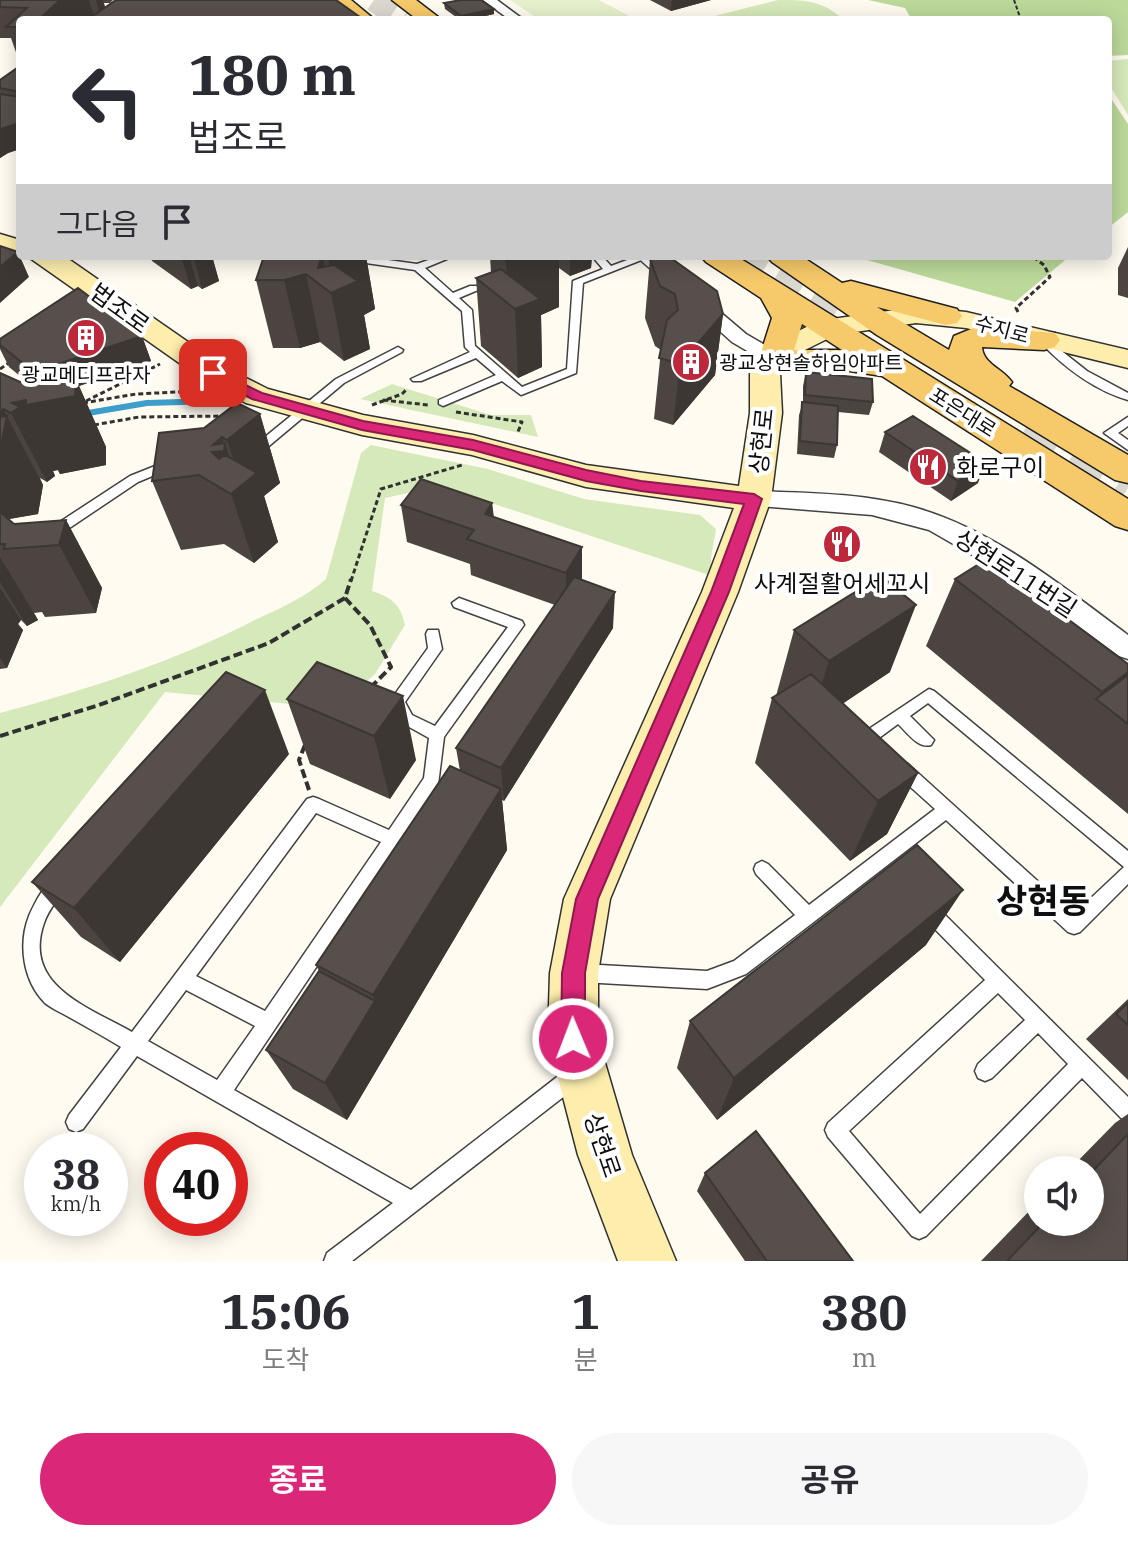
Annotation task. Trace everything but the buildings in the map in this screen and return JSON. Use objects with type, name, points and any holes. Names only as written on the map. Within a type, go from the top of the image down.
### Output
[{"type":"main road","points":[[338,0],[360,16]]},
{"type":"main road","points":[[402,0],[426,16]]},
{"type":"main road","name":"포은대로","points":[[722,260],[1128,517]]},
{"type":"main road","name":"포은대로","points":[[788,260],[875,319],[1128,471]]},
{"type":"main road","points":[[814,278],[946,316]]},
{"type":"main road","points":[[774,294],[788,318],[775,359],[843,360],[899,371]]},
{"type":"main road","points":[[1022,408],[968,359],[965,343],[976,337],[1052,349]]},
{"type":"street","points":[[489,0],[512,16]]},
{"type":"street","name":"법조로","points":[[49,260],[213,373],[257,396],[351,422],[494,451],[586,476],[641,486],[754,499]]},
{"type":"street","points":[[648,260],[739,338],[775,359],[795,344],[828,327]]},
{"type":"street","name":"수지로","points":[[828,327],[875,319],[946,316],[1052,349],[1128,359]]},
{"type":"street","name":"상현로","points":[[647,1261],[605,1155],[580,1072],[572,1026],[574,973],[587,899],[720,592],[754,499],[766,413],[765,371],[775,359]]},
{"type":"street","name":"상현로11번길","points":[[754,499],[850,504],[911,515],[943,526],[1012,567],[1128,649]]},
{"type":"lane","points":[[367,260],[418,267],[438,260]]},
{"type":"lane","points":[[600,260],[609,270]]},
{"type":"lane","points":[[565,281],[578,281],[636,260]]},
{"type":"lane","points":[[418,267],[467,310],[470,347],[521,392],[572,371],[578,281]]},
{"type":"lane","points":[[452,297],[474,288]]},
{"type":"lane","points":[[467,310],[481,304]]},
{"type":"lane","points":[[1052,349],[1101,386],[1128,397]]},
{"type":"lane","points":[[1052,349],[1068,374],[1128,405]]},
{"type":"lane","points":[[252,454],[340,381],[398,350]]},
{"type":"lane","points":[[417,379],[477,353]]},
{"type":"lane","points":[[442,406],[504,376]]},
{"type":"lane","points":[[1128,421],[1110,433],[1128,446]]},
{"type":"lane","points":[[233,451],[272,457]]},
{"type":"lane","points":[[39,536],[67,526],[134,479],[181,461]]},
{"type":"lane","points":[[220,1093],[432,780],[437,735],[517,625],[459,603]]},
{"type":"lane","points":[[433,634],[435,649],[397,701],[407,719],[437,735]]},
{"type":"lane","points":[[1128,861],[929,695],[868,737],[945,811],[1074,926],[1128,873]]},
{"type":"lane","points":[[899,716],[926,740]]},
{"type":"lane","points":[[76,1122],[313,804],[392,839]]},
{"type":"lane","points":[[574,973],[707,980],[724,976],[740,968],[808,916],[885,867],[945,811]]},
{"type":"lane","points":[[74,866],[44,902],[31,932],[34,966],[41,984],[52,997],[412,1202]]},
{"type":"lane","points":[[762,869],[808,916]]},
{"type":"lane","points":[[912,894],[1128,1111]]},
{"type":"lane","points":[[184,979],[268,1023]]},
{"type":"lane","points":[[998,980],[835,1130],[919,1229],[1082,1064]]},
{"type":"lane","points":[[985,1071],[1038,1020]]},
{"type":"lane","points":[[335,1261],[580,1072]]},
{"type":"path","points":[[1037,260],[1050,277],[1016,308],[1052,349]]},
{"type":"path","points":[[82,403],[184,353]]},
{"type":"path","points":[[0,369],[13,360]]},
{"type":"path","points":[[351,422],[368,406],[402,394],[417,379]]},
{"type":"path","points":[[71,405],[136,394],[201,391]]},
{"type":"path","points":[[0,736],[99,705],[269,643],[345,598],[381,489],[464,464],[494,451],[522,422],[442,406],[383,400]]},
{"type":"path","points":[[89,426],[139,417],[228,416]]},
{"type":"path","points":[[345,598],[370,625],[391,667],[365,693]]},
{"type":"path","points":[[310,731],[299,760],[313,804]]},
{"type":"green space","points":[[510,0],[599,0],[629,16],[534,16]]},
{"type":"green space","points":[[778,0],[795,0],[825,7],[839,16],[715,16]]},
{"type":"green space","points":[[868,0],[1128,0],[1128,55],[1112,56],[1112,16],[910,16],[905,8]]},
{"type":"green space","points":[[1128,59],[1128,115],[1112,89],[1112,61]]},
{"type":"green space","points":[[1112,100],[1128,124],[1128,212],[1112,225]]},
{"type":"green space","points":[[867,260],[1065,260],[1015,302]]},
{"type":"green space","points":[[392,384],[491,415],[531,415],[538,437],[360,399]]},
{"type":"green space","points":[[371,445],[488,469],[584,499],[700,515],[716,529],[711,558],[712,576],[440,486],[385,498],[372,591],[394,603],[405,625],[375,674],[352,694],[290,704],[165,692],[0,907],[0,713],[160,662],[222,636],[318,586],[326,579],[361,453]]},
{"type":"waterway","points":[[82,414],[147,403],[215,401]]},
{"type":"tunnel","points":[[374,0],[397,16]]},
{"type":"tunnel","points":[[745,260],[845,325]]},
{"type":"tunnel","points":[[1027,426],[1128,488]]},
{"type":"place","name":"광교메디프라자","points":[[86,338]]},
{"type":"place","name":"광교상현솔하임아파트","points":[[691,362]]},
{"type":"place","name":"화로구이","points":[[928,467]]},
{"type":"place","name":"사계절활어세꼬시","points":[[842,544]]},
{"type":"district","name":"상현동","points":[[1043,900]]},
{"type":"route","points":[[213,373],[257,396],[362,425],[473,445],[586,476],[641,486],[754,499],[720,592],[587,899],[574,973],[571,1012],[573,1039]]}]
